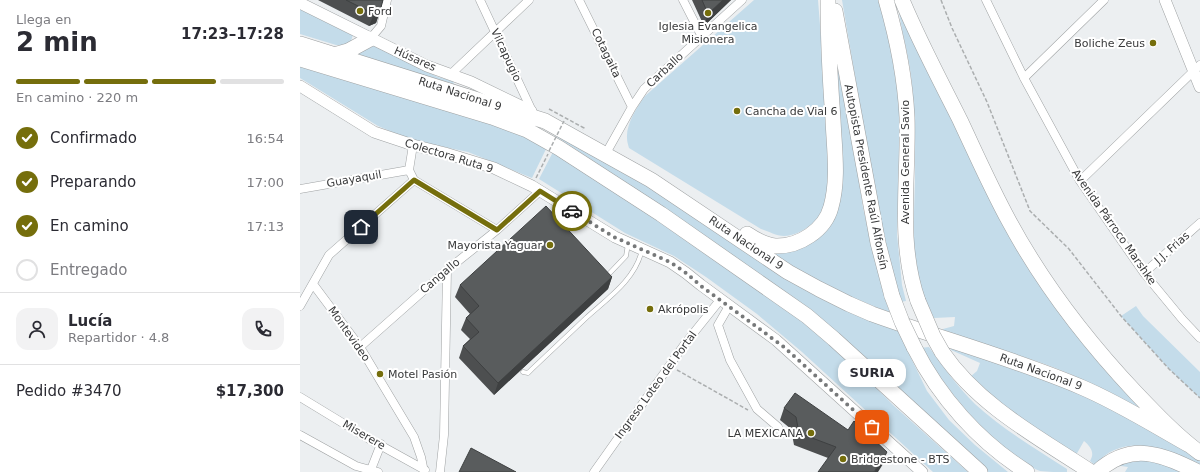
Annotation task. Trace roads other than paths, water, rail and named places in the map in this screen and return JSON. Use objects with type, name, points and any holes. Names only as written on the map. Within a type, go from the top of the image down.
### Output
[{"type":"highway","points":[[651,180],[669,186],[686,195],[762,243],[775,246],[791,244],[808,237],[822,225],[832,207],[835,182],[828,0]]},
{"type":"highway","name":"Autopista Presidente Raúl Alfonsín","points":[[833,0],[878,243],[892,296],[902,322],[914,347],[938,387],[966,421],[994,448],[1027,472]]},
{"type":"highway","name":"Avenida General Savio","points":[[886,0],[898,48],[905,95],[907,155],[905,224],[909,271],[918,301],[933,336],[942,352],[962,378],[988,401],[1021,427],[1091,472]]},
{"type":"highway","points":[[902,0],[917,35],[999,202],[1024,247],[1048,285],[1100,353],[1152,409],[1195,450]]},
{"type":"highway","points":[[334,54],[348,51],[370,39]]},
{"type":"highway","name":"Ruta Nacional 9","points":[[300,44],[549,114],[605,155],[651,180],[788,272],[843,301],[893,321],[1030,367],[1083,388],[1130,412],[1195,450]]},
{"type":"highway","name":"Ruta Nacional 9","points":[[300,59],[507,122],[527,130],[559,148],[654,210],[807,316],[840,344],[980,472]]},
{"type":"highway","points":[[1097,472],[1119,456],[1131,453],[1141,453],[1165,457],[1198,472]]},
{"type":"street","points":[[370,39],[381,26],[387,0]]},
{"type":"street","name":"Vilcapugio","points":[[480,0],[532,111]]},
{"type":"street","points":[[450,75],[530,0]]},
{"type":"street","name":"Cotagaita","points":[[579,0],[632,107]]},
{"type":"street","points":[[683,0],[702,37]]},
{"type":"street","name":"Carballo","points":[[605,155],[639,95],[648,85],[742,0]]},
{"type":"street","name":"Avenida Párroco Marshke","points":[[986,0],[1024,78],[1080,180],[1144,273],[1182,319],[1200,338]]},
{"type":"street","points":[[1024,78],[1104,0]]},
{"type":"street","points":[[1165,0],[1197,68],[1200,87]]},
{"type":"street","name":"Húsares","points":[[300,3],[427,66],[472,82],[532,111],[549,114]]},
{"type":"street","points":[[1080,180],[1197,68]]},
{"type":"street","name":"Colectora Ruta 9","points":[[300,86],[374,132],[413,145],[494,168],[540,191],[604,231],[628,244],[670,262],[784,347],[922,472]]},
{"type":"street","points":[[413,145],[409,170],[414,180],[497,230]]},
{"type":"street","name":"Guayaquil","points":[[300,188],[409,170]]},
{"type":"street","points":[[300,306],[329,255],[414,180]]},
{"type":"street","name":"Cangallo","points":[[360,347],[447,270],[497,230],[540,191]]},
{"type":"street","name":"J.J. Frias","points":[[1144,273],[1200,223]]},
{"type":"street","points":[[440,472],[444,435],[447,270]]},
{"type":"street","name":"Montevideo","points":[[313,284],[360,347],[414,437],[425,471]]},
{"type":"street","points":[[724,303],[718,325],[730,360],[757,409],[778,427]]},
{"type":"street","name":"Ingreso Loteo del Portal","points":[[594,472],[684,345],[724,303]]},
{"type":"street","name":"Miserere","points":[[300,397],[425,471]]},
{"type":"street","points":[[300,435],[356,466],[373,471],[380,444]]},
{"type":"lane","points":[[606,278],[626,256],[628,244]]},
{"type":"lane","points":[[523,372],[528,372],[532,369],[622,286],[638,266],[642,250]]},
{"type":"place","name":"Ford","points":[[360,11]]},
{"type":"place","name":"Iglesia Evangelica Misionera","points":[[708,13]]},
{"type":"place","name":"Boliche Zeus","points":[[1153,43]]},
{"type":"place","name":"Cancha de Vial 6","points":[[737,111]]},
{"type":"place","name":"Mayorista Yaguar","points":[[550,245]]},
{"type":"place","name":"Akrópolis","points":[[650,309]]},
{"type":"place","name":"Motel Pasión","points":[[380,374]]},
{"type":"place","name":"SURIA","points":[[872,427]]},
{"type":"place","name":"LA MEXICANA","points":[[811,433]]},
{"type":"place","name":"Bridgestone - BTS","points":[[843,459]]}]
